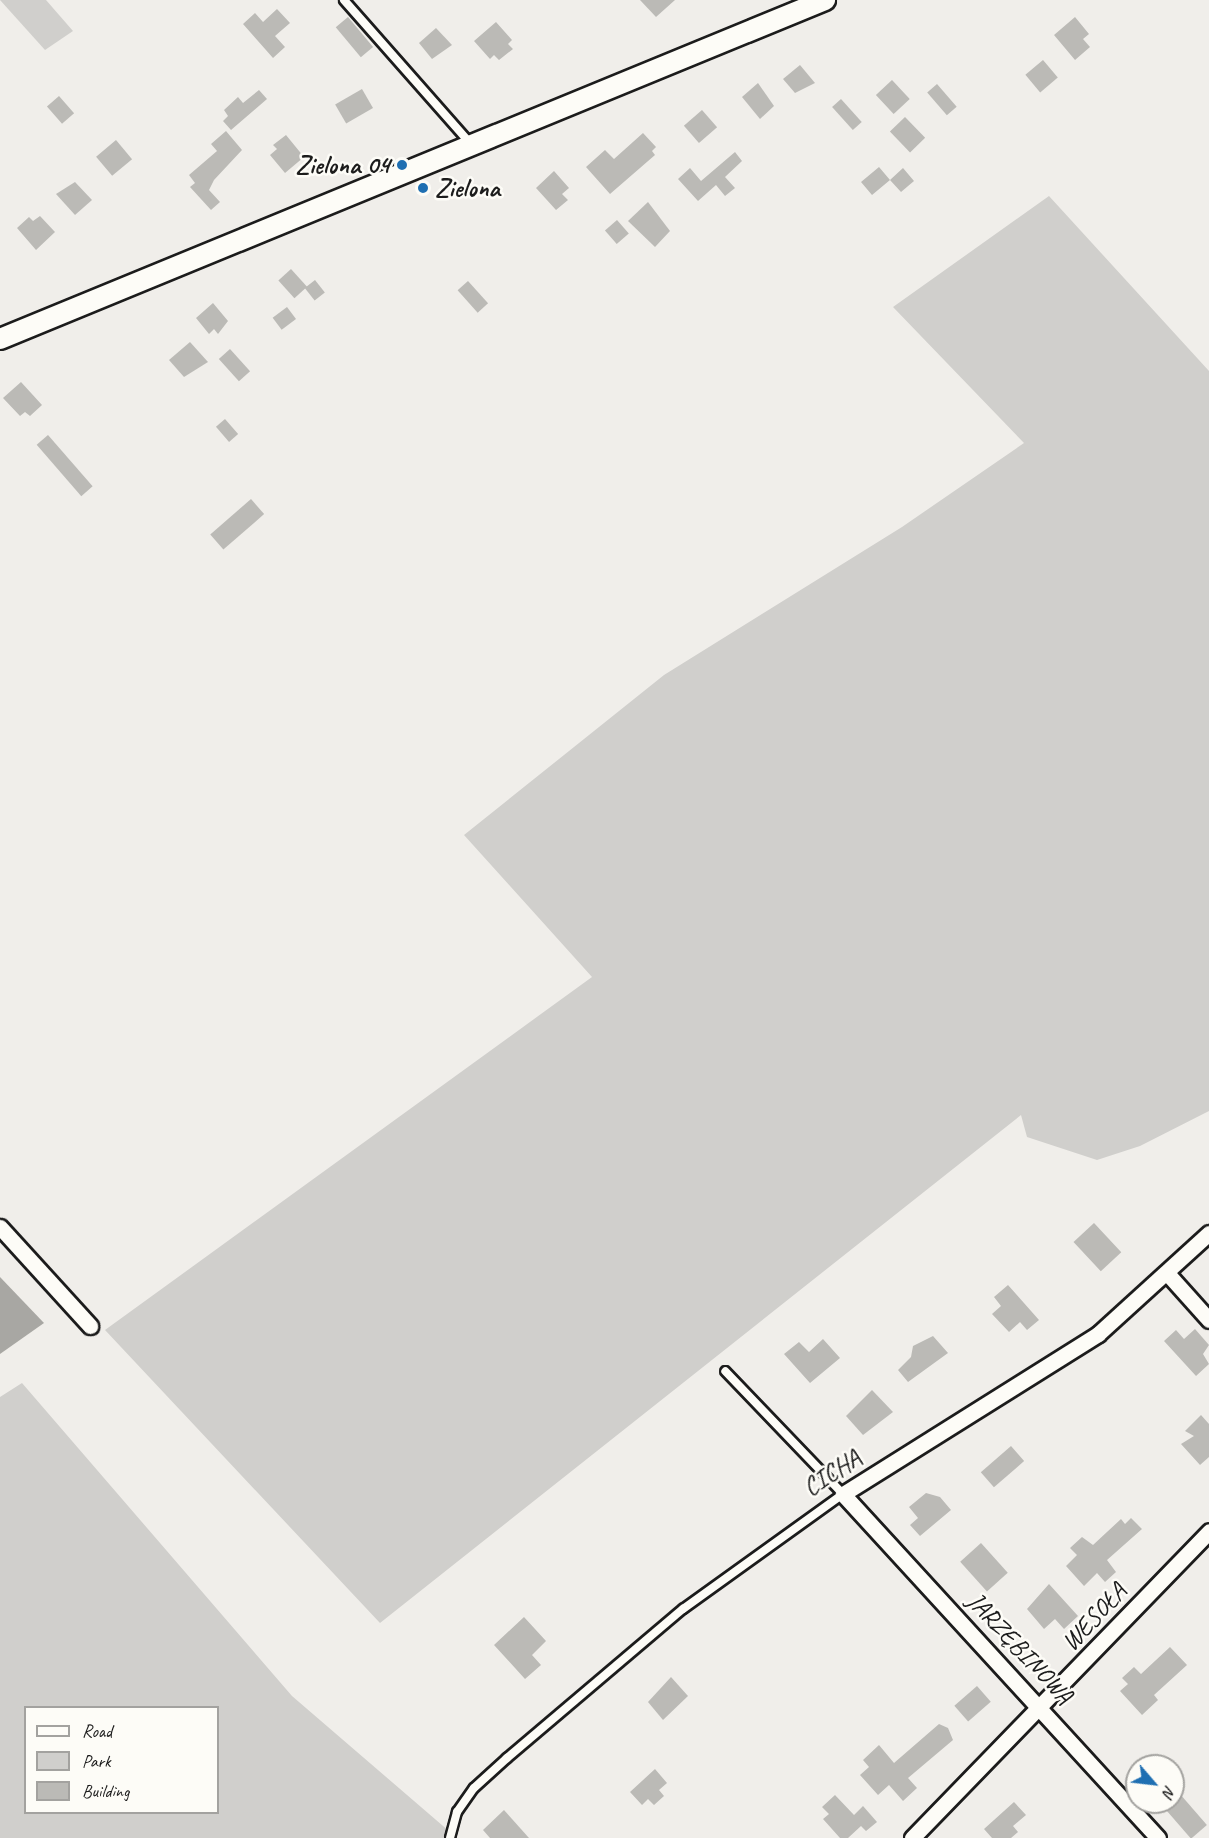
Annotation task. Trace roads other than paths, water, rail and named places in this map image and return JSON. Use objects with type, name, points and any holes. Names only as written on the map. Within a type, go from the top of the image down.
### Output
[{"type":"street","points":[[0,339],[825,0]]},
{"type":"street","points":[[0,1227],[90,1326]]},
{"type":"street","name":"CICHA","points":[[843,1494],[1098,1334],[1209,1233]]},
{"type":"street","points":[[1167,1273],[1209,1320]]},
{"type":"street","name":"JARZĘBINOWA","points":[[843,1494],[1043,1707],[1158,1838]]},
{"type":"street","name":"WESOŁA","points":[[912,1838],[1043,1707],[1209,1531]]},
{"type":"lane","points":[[344,0],[472,145]]},
{"type":"lane","points":[[726,1371],[843,1494]]},
{"type":"lane","name":"CICHA","points":[[450,1838],[457,1812],[474,1788],[536,1733],[682,1610],[843,1494]]},
{"type":"place","name":"Zielona 04","points":[[402,165]]},
{"type":"place","name":"Zielona","points":[[423,188]]}]
